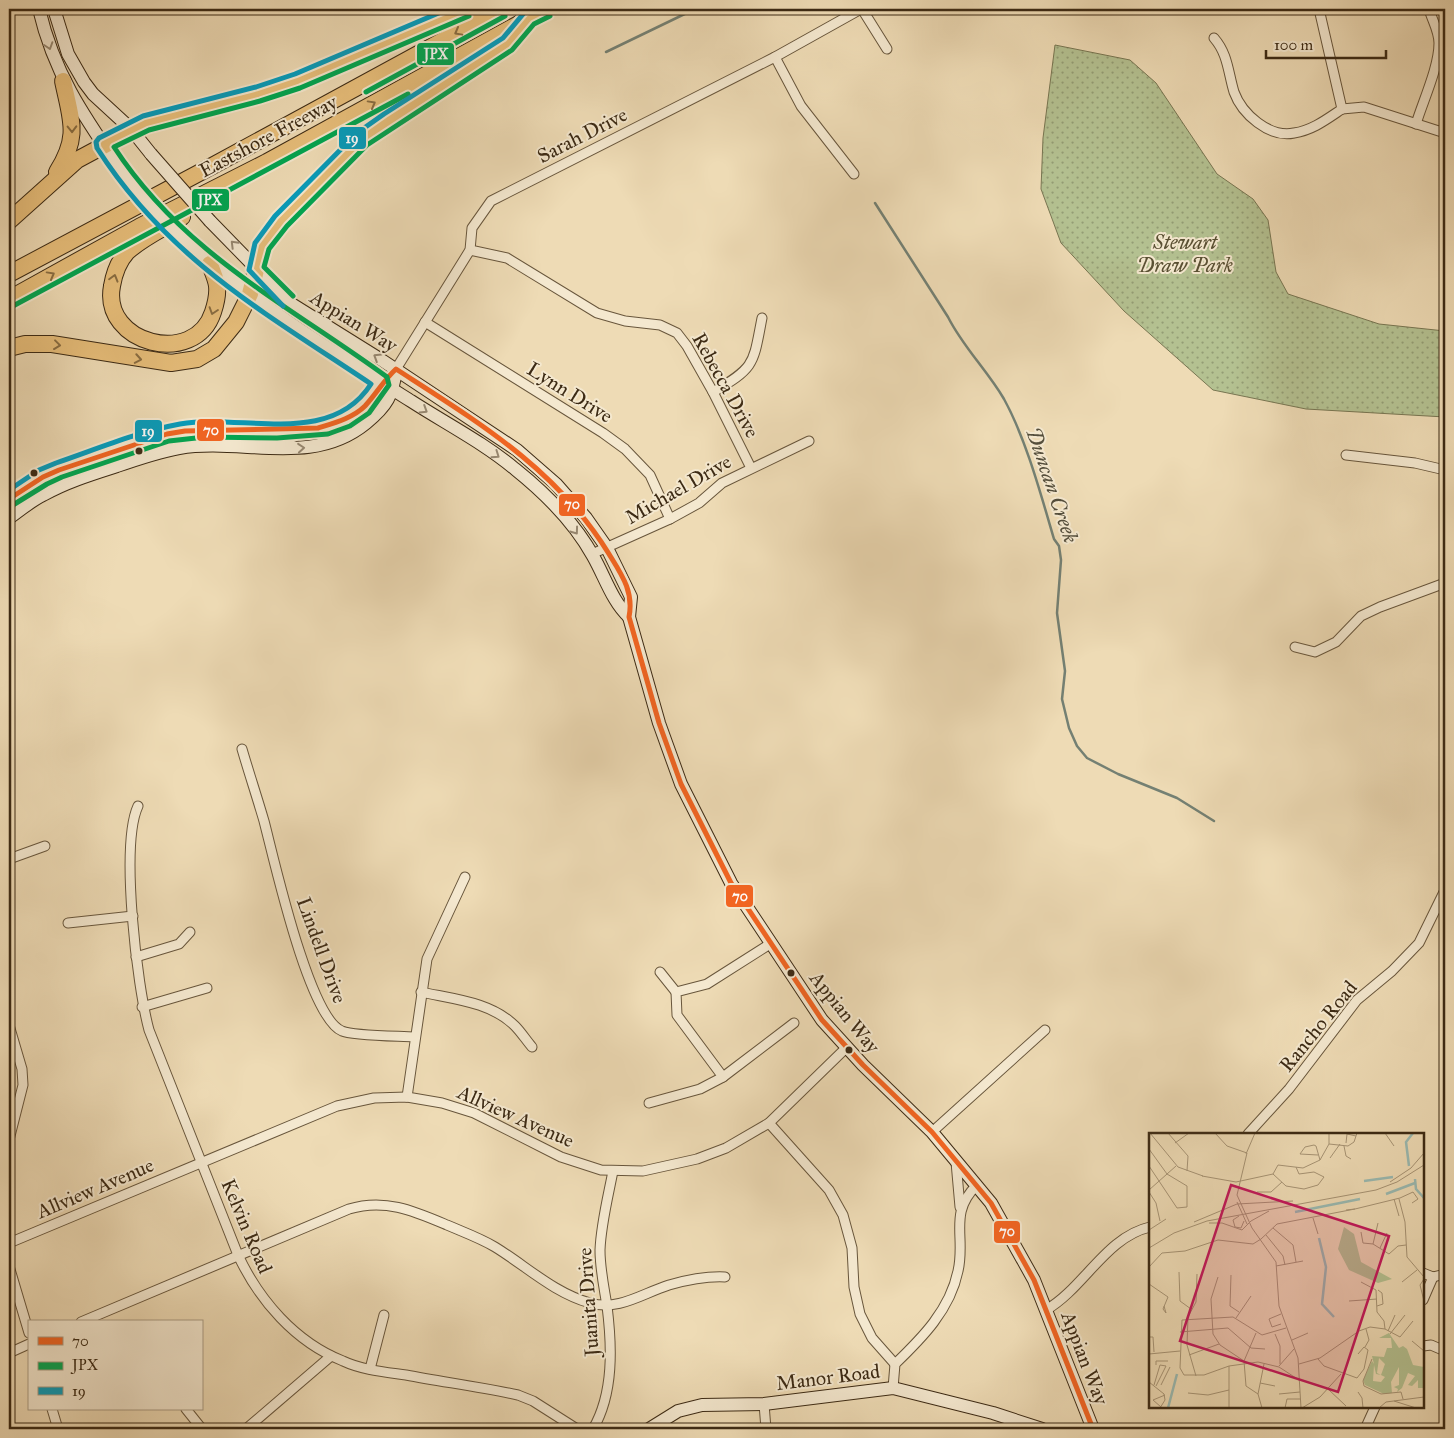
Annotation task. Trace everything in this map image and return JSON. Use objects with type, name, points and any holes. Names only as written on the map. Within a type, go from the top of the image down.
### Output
[{"type":"highway","points":[[9,221],[77,160],[146,122],[258,94],[298,81],[466,9]]},
{"type":"highway","name":"Eastshore Freeway","points":[[9,274],[501,9]]},
{"type":"highway","name":"Eastshore Freeway","points":[[9,299],[267,162],[546,9]]},
{"type":"highway","points":[[9,348],[25,344],[52,344],[154,362],[171,363],[190,360],[214,350],[224,339],[250,294],[262,246],[281,221],[362,139],[388,120],[508,44],[529,18]]},
{"type":"highway","points":[[36,198],[67,156],[72,141],[72,123],[63,81]]},
{"type":"highway","points":[[210,264],[217,285],[216,302],[210,320],[202,332],[186,342],[167,345],[146,342],[125,328],[112,305],[111,291],[119,264],[128,252],[267,162]]},
{"type":"main road","name":"Appian Way","points":[[39,9],[49,47],[63,81],[127,180],[177,235],[210,264],[250,294],[394,391],[513,467],[558,508],[592,554],[618,607],[629,617]]},
{"type":"main road","name":"Appian Way","points":[[54,9],[68,54],[93,94],[131,129],[210,221],[256,269],[290,302],[396,369],[517,450],[570,499],[607,548],[631,597],[629,617],[659,723],[681,784],[730,883],[822,1020],[846,1048],[932,1132],[991,1203],[1024,1260],[1093,1429]]},
{"type":"main road","points":[[9,499],[43,477],[60,470],[167,434],[185,430],[300,430],[318,428],[351,416],[364,407],[382,382],[396,369]]},
{"type":"main road","points":[[9,518],[42,495],[66,483],[163,452],[197,446],[301,449],[344,438],[373,417],[394,391],[396,369]]},
{"type":"main road","points":[[197,446],[208,441],[245,437],[249,430]]},
{"type":"main road","points":[[244,447],[258,440],[288,439],[297,435],[300,430]]},
{"type":"main road","name":"Manor Road","points":[[649,1429],[678,1411],[702,1405],[764,1404],[893,1388],[993,1413],[1042,1429]]},
{"type":"street","points":[[861,9],[887,49]]},
{"type":"street","name":"Sarah Drive","points":[[396,369],[470,250],[472,228],[491,201],[775,56],[861,9]]},
{"type":"street","points":[[1319,9],[1342,109]]},
{"type":"street","points":[[1416,124],[1436,61],[1439,44],[1437,30],[1429,9]]},
{"type":"street","points":[[1214,38],[1223,48],[1235,93],[1244,110],[1259,124],[1274,131],[1292,134],[1320,125],[1342,109],[1364,108],[1445,133]]},
{"type":"street","points":[[775,56],[802,106],[854,174]]},
{"type":"street","name":"Rebecca Drive","points":[[470,250],[507,258],[598,313],[625,321],[660,325],[676,333],[687,346],[714,392],[751,468]]},
{"type":"street","points":[[714,392],[742,376],[754,359],[762,318]]},
{"type":"street","name":"Lynn Drive","points":[[425,322],[603,433],[625,449],[650,476],[670,519]]},
{"type":"street","name":"Michael Drive","points":[[592,554],[670,519],[699,503],[722,483],[809,441]]},
{"type":"street","points":[[1346,454],[1445,470]]},
{"type":"street","points":[[1295,647],[1315,652],[1336,642],[1361,616],[1380,606],[1445,583]]},
{"type":"street","name":"Lindell Drive","points":[[242,748],[264,823],[273,863],[307,971],[330,1022],[343,1032],[414,1037]]},
{"type":"street","name":"Kelvin Road","points":[[138,806],[133,818],[131,885],[136,957],[142,1006],[152,1038],[238,1255],[256,1290],[295,1332],[331,1356],[370,1369],[518,1395],[533,1401],[577,1429]]},
{"type":"street","points":[[9,859],[45,846]]},
{"type":"street","points":[[406,1097],[427,959],[465,877]]},
{"type":"street","name":"Rancho Road","points":[[1249,1133],[1289,1089],[1358,1000],[1392,971],[1418,943],[1445,890]]},
{"type":"street","points":[[68,923],[133,916]]},
{"type":"street","points":[[136,957],[179,944],[190,932]]},
{"type":"street","points":[[676,992],[707,984],[770,944]]},
{"type":"street","points":[[660,972],[676,992],[677,1015],[723,1077]]},
{"type":"street","points":[[142,1006],[207,988]]},
{"type":"street","points":[[421,992],[471,1002],[500,1015],[514,1026],[532,1047]]},
{"type":"street","points":[[649,1102],[700,1089],[723,1077],[794,1023]]},
{"type":"street","points":[[9,1025],[22,1069],[23,1085],[9,1140]]},
{"type":"street","points":[[932,1132],[1045,1030]]},
{"type":"street","name":"Allview Avenue","points":[[9,1243],[338,1106],[374,1098],[406,1097],[442,1103],[474,1113],[561,1157],[613,1171],[643,1171],[698,1159],[726,1148],[769,1124],[846,1048]]},
{"type":"street","points":[[769,1124],[829,1190],[843,1215],[852,1248],[854,1287],[860,1314],[872,1338],[895,1364]]},
{"type":"street","points":[[893,1388],[895,1364],[924,1337],[946,1304],[958,1270],[961,1211],[956,1160]]},
{"type":"street","name":"Juanita Drive","points":[[594,1429],[599,1420],[610,1370],[610,1344],[602,1284],[600,1250],[613,1171]]},
{"type":"street","points":[[961,1211],[966,1196],[977,1184]]},
{"type":"street","points":[[87,1320],[238,1255],[363,1205],[394,1205],[406,1208],[481,1240],[572,1297],[606,1306],[618,1305],[668,1286],[696,1278],[725,1277]]},
{"type":"street","points":[[1046,1310],[1064,1298],[1118,1243],[1131,1233],[1149,1227]]},
{"type":"street","points":[[9,1266],[28,1330]]},
{"type":"street","points":[[1424,1274],[1433,1278],[1445,1274]]},
{"type":"street","points":[[1424,1298],[1433,1278]]},
{"type":"street","points":[[370,1369],[384,1315]]},
{"type":"street","points":[[9,1353],[28,1344]]},
{"type":"street","points":[[1424,1346],[1431,1345],[1445,1351]]},
{"type":"street","points":[[246,1429],[331,1356]]},
{"type":"street","points":[[764,1404],[766,1429]]},
{"type":"street","points":[[1365,1429],[1375,1408]]},
{"type":"street","points":[[52,1410],[58,1429]]},
{"type":"street","points":[[187,1410],[202,1429]]},
{"type":"green space","name":"Stewart Draw Park","points":[[1055,45],[1130,60],[1156,83],[1217,174],[1253,199],[1268,220],[1276,272],[1288,294],[1379,324],[1445,331],[1445,417],[1306,409],[1213,390],[1124,311],[1061,243],[1041,189],[1043,138]]},
{"type":"waterway","name":"Duncan Creek","points":[[606,52],[695,9]]},
{"type":"waterway","name":"Duncan Creek","points":[[875,203],[954,328],[1004,399],[1026,449],[1054,539],[1059,546],[1061,560],[1057,613],[1065,671],[1062,699],[1069,728],[1077,746],[1087,758],[1118,774],[1177,798],[1214,821]]},
{"type":"transit line","name":"19","points":[[9,490],[39,470],[56,463],[164,427],[204,422],[283,424],[309,422],[333,416],[354,404],[371,384],[256,307],[187,253],[155,222],[125,187],[97,148],[96,142],[99,138],[143,116],[256,87],[295,74],[448,9]]},
{"type":"transit line","name":"19","points":[[283,306],[249,270],[255,243],[275,216],[357,133],[503,38],[524,13],[530,9]]},
{"type":"transit line","name":"JPX","points":[[13,505],[62,477],[169,441],[205,437],[277,438],[328,434],[350,426],[369,413],[389,385],[387,377],[239,275],[205,248],[172,218],[142,185],[114,147],[149,130],[260,101],[300,88],[469,16]]},
{"type":"transit line","name":"JPX","points":[[366,92],[505,16]]},
{"type":"transit line","name":"JPX","points":[[293,296],[264,267],[269,249],[287,226],[367,145],[512,50],[534,24],[550,16]]},
{"type":"transit line","name":"JPX","points":[[13,306],[408,94]]},
{"type":"transit line","name":"70","points":[[9,499],[43,477],[59,470],[167,434],[185,431],[318,428],[330,424],[349,417],[365,406],[396,369],[457,408],[514,449],[565,497],[588,524],[609,554],[626,584],[630,600],[629,617],[659,723],[681,784],[731,883],[822,1020],[863,1065],[932,1132],[991,1203],[1034,1280],[1093,1429]]}]
